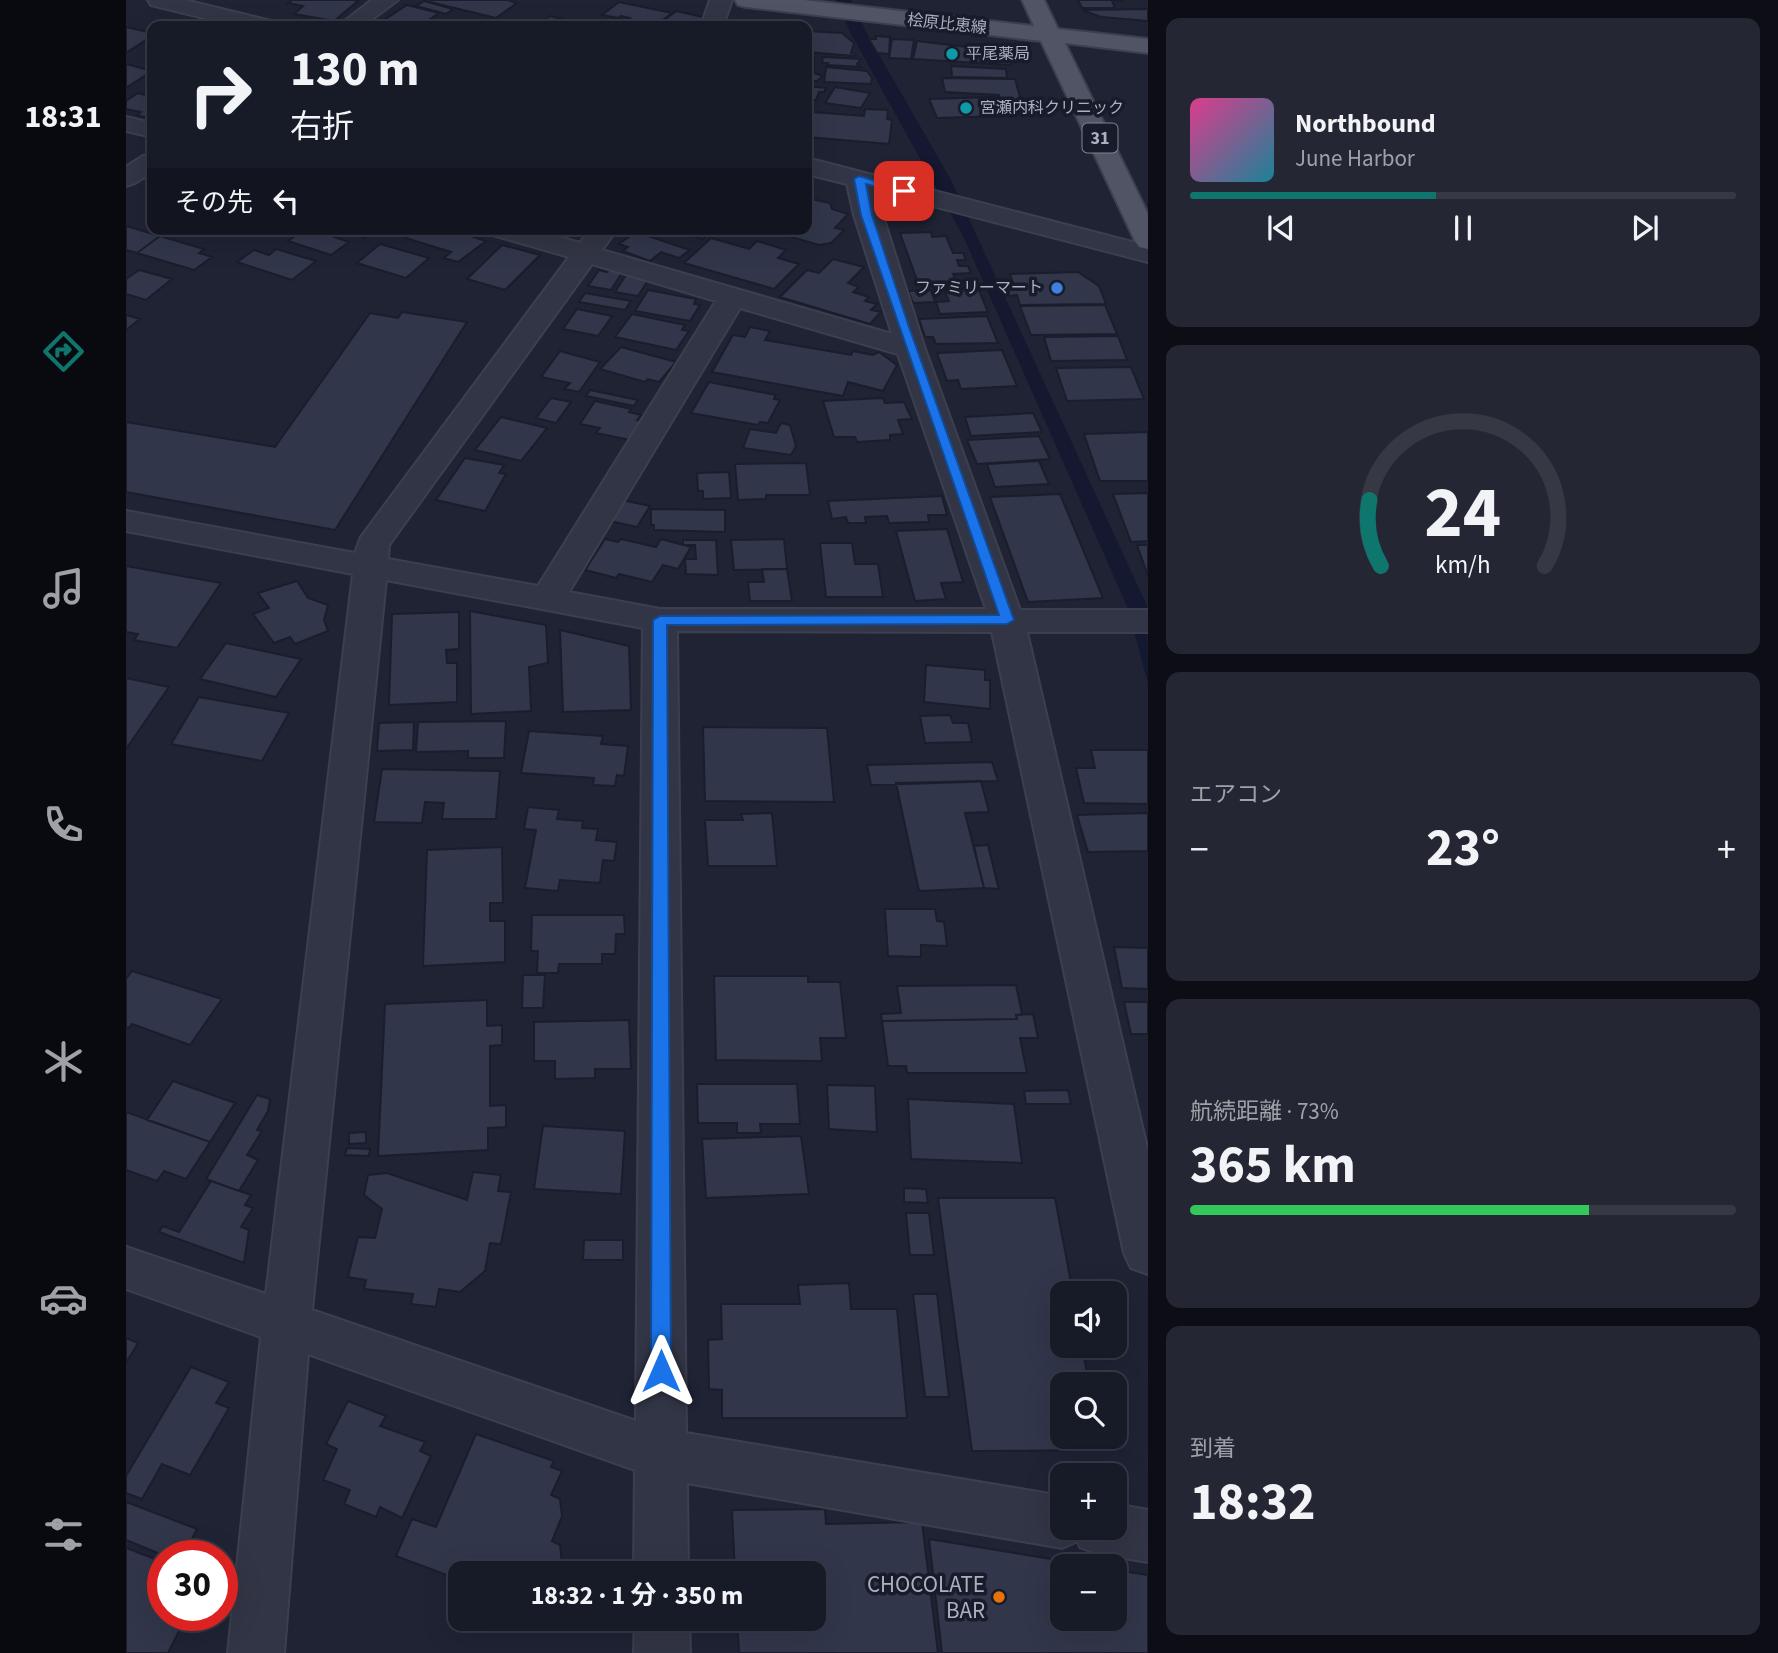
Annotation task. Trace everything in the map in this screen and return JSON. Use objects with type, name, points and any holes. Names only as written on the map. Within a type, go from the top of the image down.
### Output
[{"type":"main road","name":"桧原比恵線","points":[[746,0],[1148,46]]},
{"type":"main road","name":"31","points":[[1033,0],[1148,241]]},
{"type":"street","points":[[159,0],[244,21]]},
{"type":"street","points":[[356,21],[387,0]]},
{"type":"street","points":[[714,21],[721,0]]},
{"type":"street","points":[[126,124],[147,129]]},
{"type":"street","points":[[126,178],[147,164]]},
{"type":"street","points":[[812,167],[1148,254]]},
{"type":"street","points":[[859,179],[867,215],[911,349],[1007,620],[1148,1253]]},
{"type":"street","points":[[523,235],[911,349]]},
{"type":"street","points":[[256,1653],[286,1326],[373,544],[600,235]]},
{"type":"street","points":[[548,598],[733,296]]},
{"type":"street","points":[[126,521],[660,620],[1139,620]]},
{"type":"street","points":[[660,620],[661,1561]]},
{"type":"street","points":[[126,1268],[286,1326],[661,1454],[1050,1520]]},
{"type":"street","points":[[1127,1533],[1148,1536]]},
{"type":"street","points":[[662,1631],[662,1653]]},
{"type":"water","points":[[836,0],[851,0],[867,34],[951,180],[1147,606],[1148,683],[1127,606],[964,238],[850,32]]},
{"type":"building","points":[[292,0],[358,1],[334,21],[294,14],[303,6],[288,3]]},
{"type":"building","points":[[507,0],[517,3],[496,18],[430,2]]},
{"type":"building","points":[[1078,0],[1124,0],[1112,1],[1115,8],[1082,8]]},
{"type":"building","points":[[424,1],[453,9],[446,14],[416,6]]},
{"type":"building","points":[[619,2],[672,13],[662,21],[627,21],[630,18],[602,15]]},
{"type":"building","points":[[407,5],[439,13],[427,21],[383,21]]},
{"type":"building","points":[[1148,9],[1148,21],[1101,17],[1082,10]]},
{"type":"building","points":[[676,11],[707,18],[706,21],[663,21]]},
{"type":"building","points":[[550,16],[571,21],[544,21]]},
{"type":"building","points":[[126,27],[147,32],[147,39],[126,53]]},
{"type":"building","points":[[812,31],[842,33],[854,43],[851,53],[856,54],[812,52]]},
{"type":"building","points":[[875,36],[890,37],[889,54],[877,53],[869,39],[876,39]]},
{"type":"building","points":[[892,39],[914,40],[911,59],[889,58]]},
{"type":"building","name":"平尾薬局","points":[[917,41],[976,48],[1010,61],[1011,65],[913,59]]},
{"type":"building","points":[[812,56],[814,73],[823,76],[812,81]]},
{"type":"building","points":[[823,57],[861,59],[857,64],[861,67],[827,65],[828,63],[822,63]]},
{"type":"building","points":[[126,64],[147,70],[147,74],[126,88]]},
{"type":"building","points":[[951,66],[1006,69],[1007,78],[952,77]]},
{"type":"building","points":[[826,67],[867,71],[872,78],[871,84],[824,82]]},
{"type":"building","points":[[942,78],[1015,79],[1022,104],[1001,104],[999,95],[945,92]]},
{"type":"building","points":[[812,87],[826,88],[824,92],[819,92],[816,100],[812,100]]},
{"type":"building","points":[[835,87],[870,93],[861,108],[825,103]]},
{"type":"building","points":[[138,93],[147,96],[147,118],[137,115],[141,112],[126,109],[126,101]]},
{"type":"building","name":"宮瀬内科クリニック","points":[[994,97],[1003,116],[937,118],[929,99]]},
{"type":"building","points":[[865,109],[888,110],[887,119],[892,120],[889,144],[812,137],[812,112],[864,116]]},
{"type":"building","points":[[812,199],[830,203],[832,209],[848,214],[835,228],[844,230],[831,243],[819,245],[785,235],[812,235]]},
{"type":"building","points":[[126,226],[147,232],[147,235],[160,236],[137,253],[126,250]]},
{"type":"building","points":[[931,232],[932,237],[946,236],[953,253],[963,253],[966,260],[957,260],[959,266],[968,266],[971,273],[953,274],[956,281],[918,283],[900,233]]},
{"type":"building","points":[[296,235],[332,235],[349,242],[331,255],[288,241]]},
{"type":"building","points":[[410,235],[468,235],[486,241],[458,262],[444,258],[451,252],[406,238]]},
{"type":"building","points":[[632,235],[645,235],[690,250],[679,258],[661,252],[650,261],[623,251],[628,247],[619,244]]},
{"type":"building","points":[[689,235],[706,235],[702,239]]},
{"type":"building","points":[[160,236],[204,249],[199,253],[212,257],[194,270],[137,253]]},
{"type":"building","points":[[711,238],[749,249],[757,241],[786,250],[778,258],[799,264],[774,289],[684,263]]},
{"type":"building","points":[[380,244],[429,258],[406,278],[357,263]]},
{"type":"building","points":[[502,245],[540,255],[505,290],[467,279]]},
{"type":"building","points":[[276,249],[316,261],[292,280],[237,262],[254,250],[269,255]]},
{"type":"building","points":[[833,259],[864,267],[848,283],[859,287],[853,292],[869,297],[865,301],[877,304],[871,310],[881,312],[870,324],[780,297],[807,270],[819,273]]},
{"type":"building","points":[[609,269],[623,271],[611,290],[588,286],[599,270],[607,272]]},
{"type":"building","points":[[139,270],[172,279],[146,300],[126,294],[126,279]]},
{"type":"building","name":"ファミリーマート","points":[[1078,272],[1099,286],[1106,304],[1020,305],[1017,295],[1009,296],[1007,290],[1015,290],[1010,274]]},
{"type":"building","points":[[626,275],[649,279],[638,296],[615,292]]},
{"type":"building","points":[[978,288],[988,312],[940,314],[936,302],[949,301],[944,290]]},
{"type":"building","points":[[648,290],[696,299],[694,304],[700,305],[690,321],[635,311]]},
{"type":"building","points":[[931,290],[935,302],[913,303],[908,291]]},
{"type":"building","points":[[585,293],[631,301],[625,310],[579,302]]},
{"type":"building","points":[[1105,305],[1117,334],[1031,335],[1020,306]]},
{"type":"building","points":[[577,309],[612,316],[598,336],[563,329]]},
{"type":"building","points":[[402,312],[467,322],[335,530],[126,492],[126,422],[275,447],[370,313],[398,318]]},
{"type":"building","points":[[632,314],[685,325],[682,330],[689,331],[676,350],[615,337]]},
{"type":"building","points":[[126,315],[140,319],[126,330]]},
{"type":"building","points":[[987,316],[998,343],[936,344],[933,337],[925,337],[919,319]]},
{"type":"building","points":[[750,327],[770,331],[765,340],[851,355],[853,351],[873,355],[879,352],[897,365],[883,391],[848,382],[843,396],[712,372],[733,335],[745,337]]},
{"type":"building","points":[[1118,336],[1127,360],[1051,361],[1044,337]]},
{"type":"building","points":[[621,347],[676,362],[659,382],[648,379],[645,382],[600,369]]},
{"type":"building","points":[[1002,350],[1017,386],[961,389],[958,380],[947,381],[937,353]]},
{"type":"building","points":[[560,351],[600,362],[579,392],[564,389],[570,383],[541,377]]},
{"type":"building","points":[[1131,367],[1144,399],[1067,401],[1056,368]]},
{"type":"building","points":[[709,382],[776,395],[774,399],[780,400],[768,423],[760,422],[758,425],[691,413]]},
{"type":"building","points":[[590,390],[638,400],[634,406],[586,396]]},
{"type":"building","points":[[551,398],[571,402],[556,423],[536,418]]},
{"type":"building","points":[[883,398],[885,403],[904,402],[912,419],[898,420],[903,434],[890,435],[890,440],[857,442],[855,437],[834,437],[823,401]]},
{"type":"building","points":[[595,401],[631,409],[629,412],[641,415],[637,420],[642,421],[630,440],[596,433],[600,428],[580,424]]},
{"type":"building","points":[[1033,413],[1042,432],[971,436],[965,417]]},
{"type":"building","points":[[501,417],[547,428],[521,461],[475,450]]},
{"type":"building","points":[[781,423],[790,425],[796,446],[791,455],[743,448],[750,429],[776,433]]},
{"type":"building","points":[[1148,432],[1148,481],[1100,481],[1084,434]]},
{"type":"building","points":[[1039,436],[1050,459],[977,464],[967,440]]},
{"type":"building","points":[[465,458],[504,465],[499,473],[506,474],[485,511],[436,500]]},
{"type":"building","points":[[1039,461],[1049,484],[995,487],[987,464]]},
{"type":"building","points":[[806,463],[810,495],[766,495],[766,499],[738,500],[735,464]]},
{"type":"building","points":[[729,472],[731,498],[703,499],[703,491],[698,491],[697,473]]},
{"type":"building","points":[[1148,493],[1148,541],[1131,542],[1113,494]]},
{"type":"building","points":[[1060,494],[1103,598],[1028,602],[990,497]]},
{"type":"building","points":[[942,496],[947,515],[928,515],[929,522],[889,523],[887,516],[865,517],[866,523],[848,523],[846,517],[832,519],[828,501]]},
{"type":"building","points":[[622,500],[650,506],[637,527],[610,521]]},
{"type":"building","points":[[651,509],[725,510],[725,532],[654,530],[654,525],[651,525]]},
{"type":"building","points":[[947,529],[963,582],[941,583],[946,599],[915,601],[896,531]]},
{"type":"building","points":[[605,539],[618,542],[621,539],[656,547],[661,539],[691,547],[678,569],[663,565],[652,582],[619,574],[616,578],[585,570]]},
{"type":"building","points":[[784,539],[787,569],[734,570],[731,540]]},
{"type":"building","points":[[683,540],[716,540],[718,575],[686,574],[685,559],[696,559],[695,545],[683,545]]},
{"type":"building","points":[[820,543],[852,543],[855,564],[878,564],[883,597],[826,597]]},
{"type":"building","points":[[1137,545],[1148,545],[1148,576]]},
{"type":"building","points":[[126,566],[221,583],[177,648],[134,640],[138,634],[126,632]]},
{"type":"building","points":[[762,569],[787,569],[792,601],[750,601],[748,582],[764,582]]},
{"type":"building","points":[[297,581],[308,598],[328,605],[324,620],[328,631],[295,644],[290,637],[274,643],[253,614],[269,608],[258,593]]},
{"type":"building","points":[[470,611],[546,625],[548,663],[529,667],[531,711],[471,714]]},
{"type":"building","points":[[459,612],[459,649],[446,650],[447,663],[457,663],[457,702],[389,705],[392,614]]},
{"type":"building","points":[[560,630],[629,646],[631,710],[563,712]]},
{"type":"building","points":[[226,643],[301,659],[276,697],[200,679]]},
{"type":"building","points":[[926,665],[985,670],[985,680],[990,680],[990,709],[924,702]]},
{"type":"building","points":[[126,678],[169,687],[126,749]]},
{"type":"building","points":[[199,697],[289,713],[262,761],[171,744]]},
{"type":"building","points":[[950,715],[953,723],[968,723],[972,742],[925,743],[920,716]]},
{"type":"building","points":[[506,721],[504,758],[468,758],[468,751],[416,752],[418,722]]},
{"type":"building","points":[[414,722],[413,750],[377,751],[379,723]]},
{"type":"building","points":[[703,727],[827,728],[834,802],[705,801]]},
{"type":"building","points":[[529,731],[603,736],[601,744],[628,746],[624,776],[617,775],[615,786],[593,785],[594,778],[521,773]]},
{"type":"building","points":[[1091,750],[1148,750],[1148,804],[1084,803],[1076,768],[1095,768]]},
{"type":"building","points":[[992,762],[998,781],[871,785],[867,765]]},
{"type":"building","points":[[382,769],[500,771],[496,819],[442,819],[444,803],[425,802],[422,823],[374,822]]},
{"type":"building","points":[[981,781],[989,812],[965,813],[984,888],[919,891],[896,783]]},
{"type":"building","points":[[528,807],[559,810],[557,819],[583,821],[582,828],[598,829],[596,840],[617,842],[614,861],[603,860],[600,883],[560,880],[558,891],[525,888],[536,830],[524,829]]},
{"type":"building","points":[[772,813],[777,866],[708,866],[705,820],[743,820],[741,814]]},
{"type":"building","points":[[1148,813],[1148,851],[1088,852],[1077,815]]},
{"type":"building","points":[[988,845],[999,889],[984,888],[974,846]]},
{"type":"building","points":[[502,847],[503,903],[490,903],[490,921],[505,921],[505,962],[423,966],[427,850]]},
{"type":"building","points":[[885,909],[935,909],[937,921],[944,922],[947,946],[921,945],[921,957],[888,956]]},
{"type":"building","points":[[532,915],[624,915],[625,934],[616,934],[615,954],[602,954],[602,964],[559,964],[558,973],[537,973],[538,951],[531,951]]},
{"type":"building","points":[[1114,947],[1148,948],[1148,989],[1122,988]]},
{"type":"building","points":[[132,971],[222,999],[190,1045],[132,1024],[129,1028],[126,1027],[126,979]]},
{"type":"building","points":[[523,975],[545,975],[543,1008],[522,1008]]},
{"type":"building","points":[[714,976],[808,976],[808,982],[840,982],[846,1038],[820,1038],[822,1061],[716,1060]]},
{"type":"building","points":[[1016,985],[1022,1014],[1016,1015],[1017,1019],[882,1021],[881,1014],[901,1013],[897,986]]},
{"type":"building","points":[[487,1000],[487,1026],[502,1025],[502,1045],[490,1046],[490,1106],[506,1105],[506,1127],[488,1128],[488,1150],[378,1156],[385,1004]]},
{"type":"building","points":[[1124,1002],[1148,1002],[1148,1034],[1131,1034]]},
{"type":"building","points":[[1033,1014],[1038,1038],[1020,1038],[1027,1073],[907,1073],[906,1066],[888,1066],[882,1021],[1017,1019],[1016,1015]]},
{"type":"building","points":[[629,1020],[631,1069],[595,1069],[595,1078],[555,1079],[555,1061],[534,1061],[534,1022]]},
{"type":"building","points":[[173,1081],[235,1103],[210,1142],[147,1120]]},
{"type":"building","points":[[697,1084],[797,1084],[800,1124],[760,1124],[761,1133],[737,1133],[737,1123],[698,1123]]},
{"type":"building","points":[[827,1085],[875,1086],[877,1132],[829,1129]]},
{"type":"building","points":[[1068,1090],[1071,1104],[1026,1104],[1024,1091]]},
{"type":"building","points":[[257,1095],[270,1099],[268,1111],[257,1130],[262,1131],[247,1155],[258,1160],[239,1191],[206,1179]]},
{"type":"building","points":[[908,1099],[1014,1104],[1022,1163],[911,1159]]},
{"type":"building","points":[[126,1112],[210,1142],[186,1179],[164,1171],[157,1181],[126,1170]]},
{"type":"building","points":[[543,1126],[625,1131],[621,1194],[534,1189]]},
{"type":"building","points":[[366,1132],[366,1143],[349,1144],[349,1133]]},
{"type":"building","points":[[801,1136],[809,1194],[706,1198],[702,1139]]},
{"type":"building","points":[[347,1148],[370,1149],[369,1156],[345,1155]]},
{"type":"building","points":[[473,1172],[501,1175],[498,1191],[511,1192],[501,1244],[490,1243],[485,1271],[460,1292],[439,1289],[436,1307],[411,1304],[413,1294],[364,1289],[366,1280],[348,1277],[358,1237],[375,1238],[382,1209],[364,1195],[368,1175],[387,1173],[467,1200]]},
{"type":"building","points":[[211,1181],[251,1195],[245,1205],[253,1208],[241,1227],[249,1230],[244,1263],[159,1232],[163,1226],[179,1232]]},
{"type":"building","points":[[904,1188],[926,1189],[928,1203],[904,1202]]},
{"type":"building","points":[[938,1198],[1055,1198],[1071,1281],[1050,1281],[1050,1358],[1084,1358],[1087,1372],[1050,1372],[1050,1449],[1119,1450],[972,1451]]},
{"type":"building","points":[[906,1213],[929,1213],[934,1255],[910,1255]]},
{"type":"building","points":[[584,1240],[623,1240],[623,1260],[583,1260]]},
{"type":"building","points":[[849,1283],[851,1309],[897,1309],[907,1418],[722,1418],[722,1390],[709,1389],[708,1340],[722,1339],[721,1304],[800,1304],[798,1285]]},
{"type":"building","points":[[913,1294],[937,1294],[949,1397],[925,1397]]},
{"type":"building","points":[[126,1338],[138,1343],[126,1363]]},
{"type":"building","points":[[191,1367],[229,1382],[216,1403],[229,1408],[190,1475],[162,1464],[142,1499],[126,1493],[126,1476]]},
{"type":"building","points":[[348,1401],[386,1416],[380,1426],[425,1442],[420,1451],[431,1456],[402,1518],[380,1507],[376,1517],[344,1504],[350,1490],[323,1480],[337,1449],[326,1444]]},
{"type":"building","points":[[476,1434],[554,1461],[551,1467],[562,1471],[551,1495],[560,1499],[562,1516],[552,1541],[560,1545],[562,1561],[448,1561],[448,1576],[396,1556],[412,1519],[436,1527]]},
{"type":"building","points":[[126,1502],[197,1529],[191,1540],[147,1540],[147,1549],[126,1540]]},
{"type":"building","points":[[825,1509],[826,1524],[922,1522],[938,1653],[739,1653],[738,1631],[826,1631],[826,1561],[734,1561],[732,1510]]},
{"type":"building","name":"CHOCOLATE BAR","points":[[929,1539],[1050,1559],[1050,1631],[1127,1631],[1127,1572],[1148,1575],[1148,1653],[942,1653]]},
{"type":"building","points":[[126,1548],[147,1556],[147,1631],[179,1631],[168,1653],[126,1653]]},
{"type":"place","name":"平尾薬局","points":[[952,54]]},
{"type":"place","name":"宮瀬内科クリニック","points":[[966,108]]},
{"type":"place","name":"ファミリーマート","points":[[1057,288]]},
{"type":"place","name":"CHOCOLATE BAR","points":[[999,1597]]},
{"type":"route","points":[[661,1371],[660,620],[1007,620],[904,327],[867,215],[859,179],[904,191]]}]
